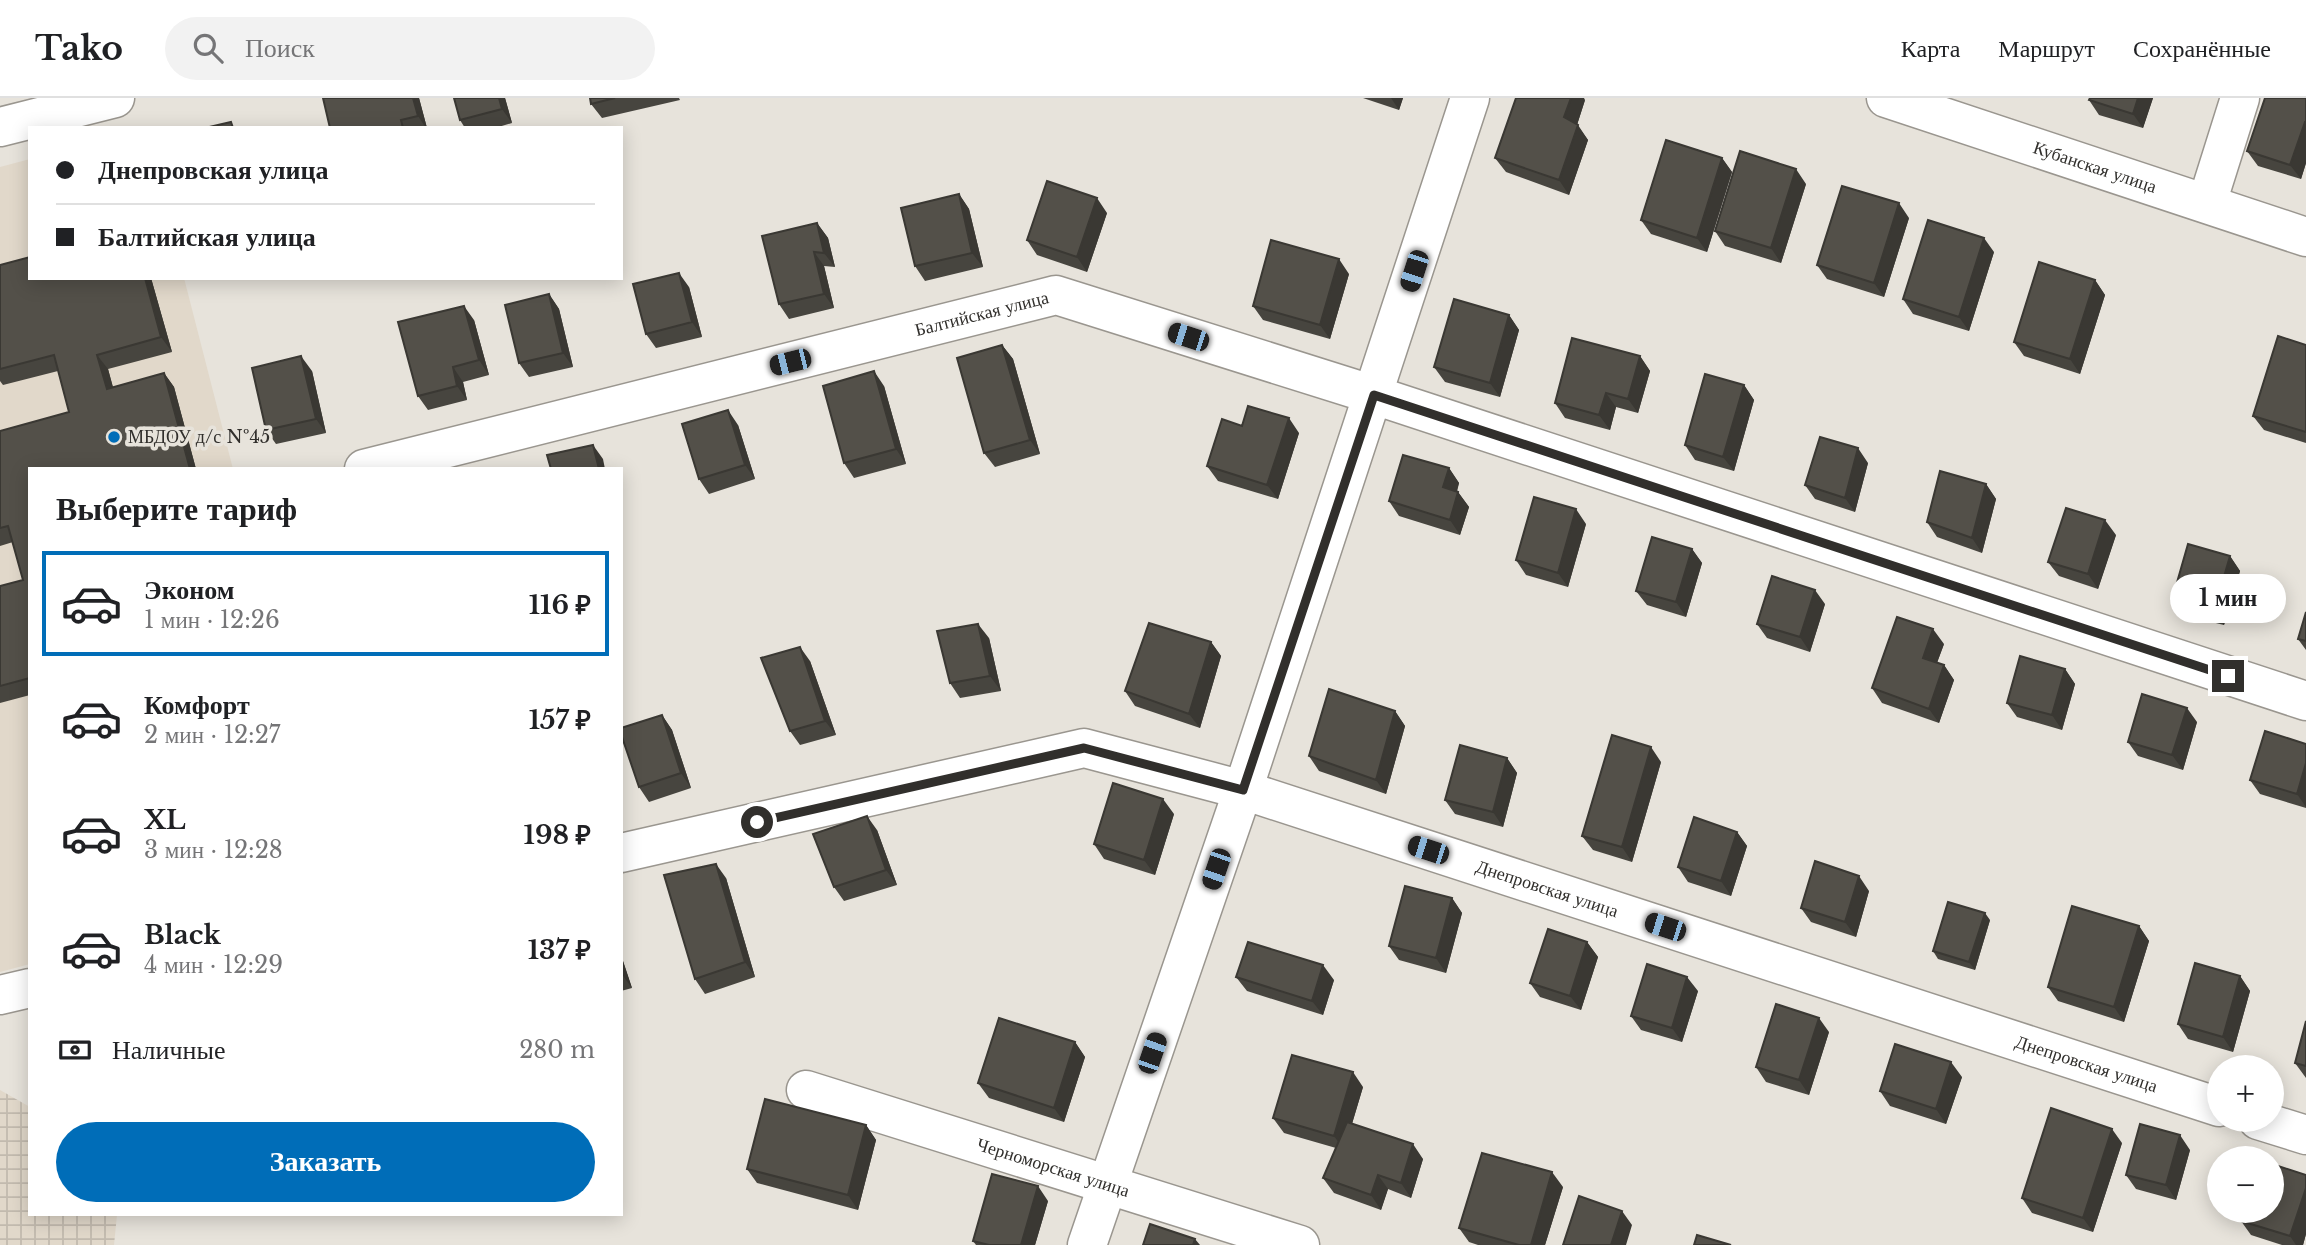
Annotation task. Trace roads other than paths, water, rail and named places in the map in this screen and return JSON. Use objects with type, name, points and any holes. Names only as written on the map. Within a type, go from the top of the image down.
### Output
[{"type":"street","points":[[1087,1245],[1243,790],[1470,98]]},
{"type":"street","name":"Кубанская улица","points":[[1886,98],[2306,237]]},
{"type":"street","points":[[2207,203],[2240,98]]},
{"type":"street","points":[[0,127],[107,99]]},
{"type":"street","name":"Балтийская улица","points":[[372,467],[1056,295],[1374,395],[2306,701]]},
{"type":"street","name":"Днепровская улица","points":[[623,853],[1084,748],[1243,790],[2207,1103]]},
{"type":"street","points":[[0,995],[28,988]]},
{"type":"street","name":"Черноморская улица","points":[[806,1090],[1300,1245]]},
{"type":"street","points":[[2284,1128],[2306,1135]]},
{"type":"place","name":"МБДОУ д/с №45","points":[[114,437]]}]
